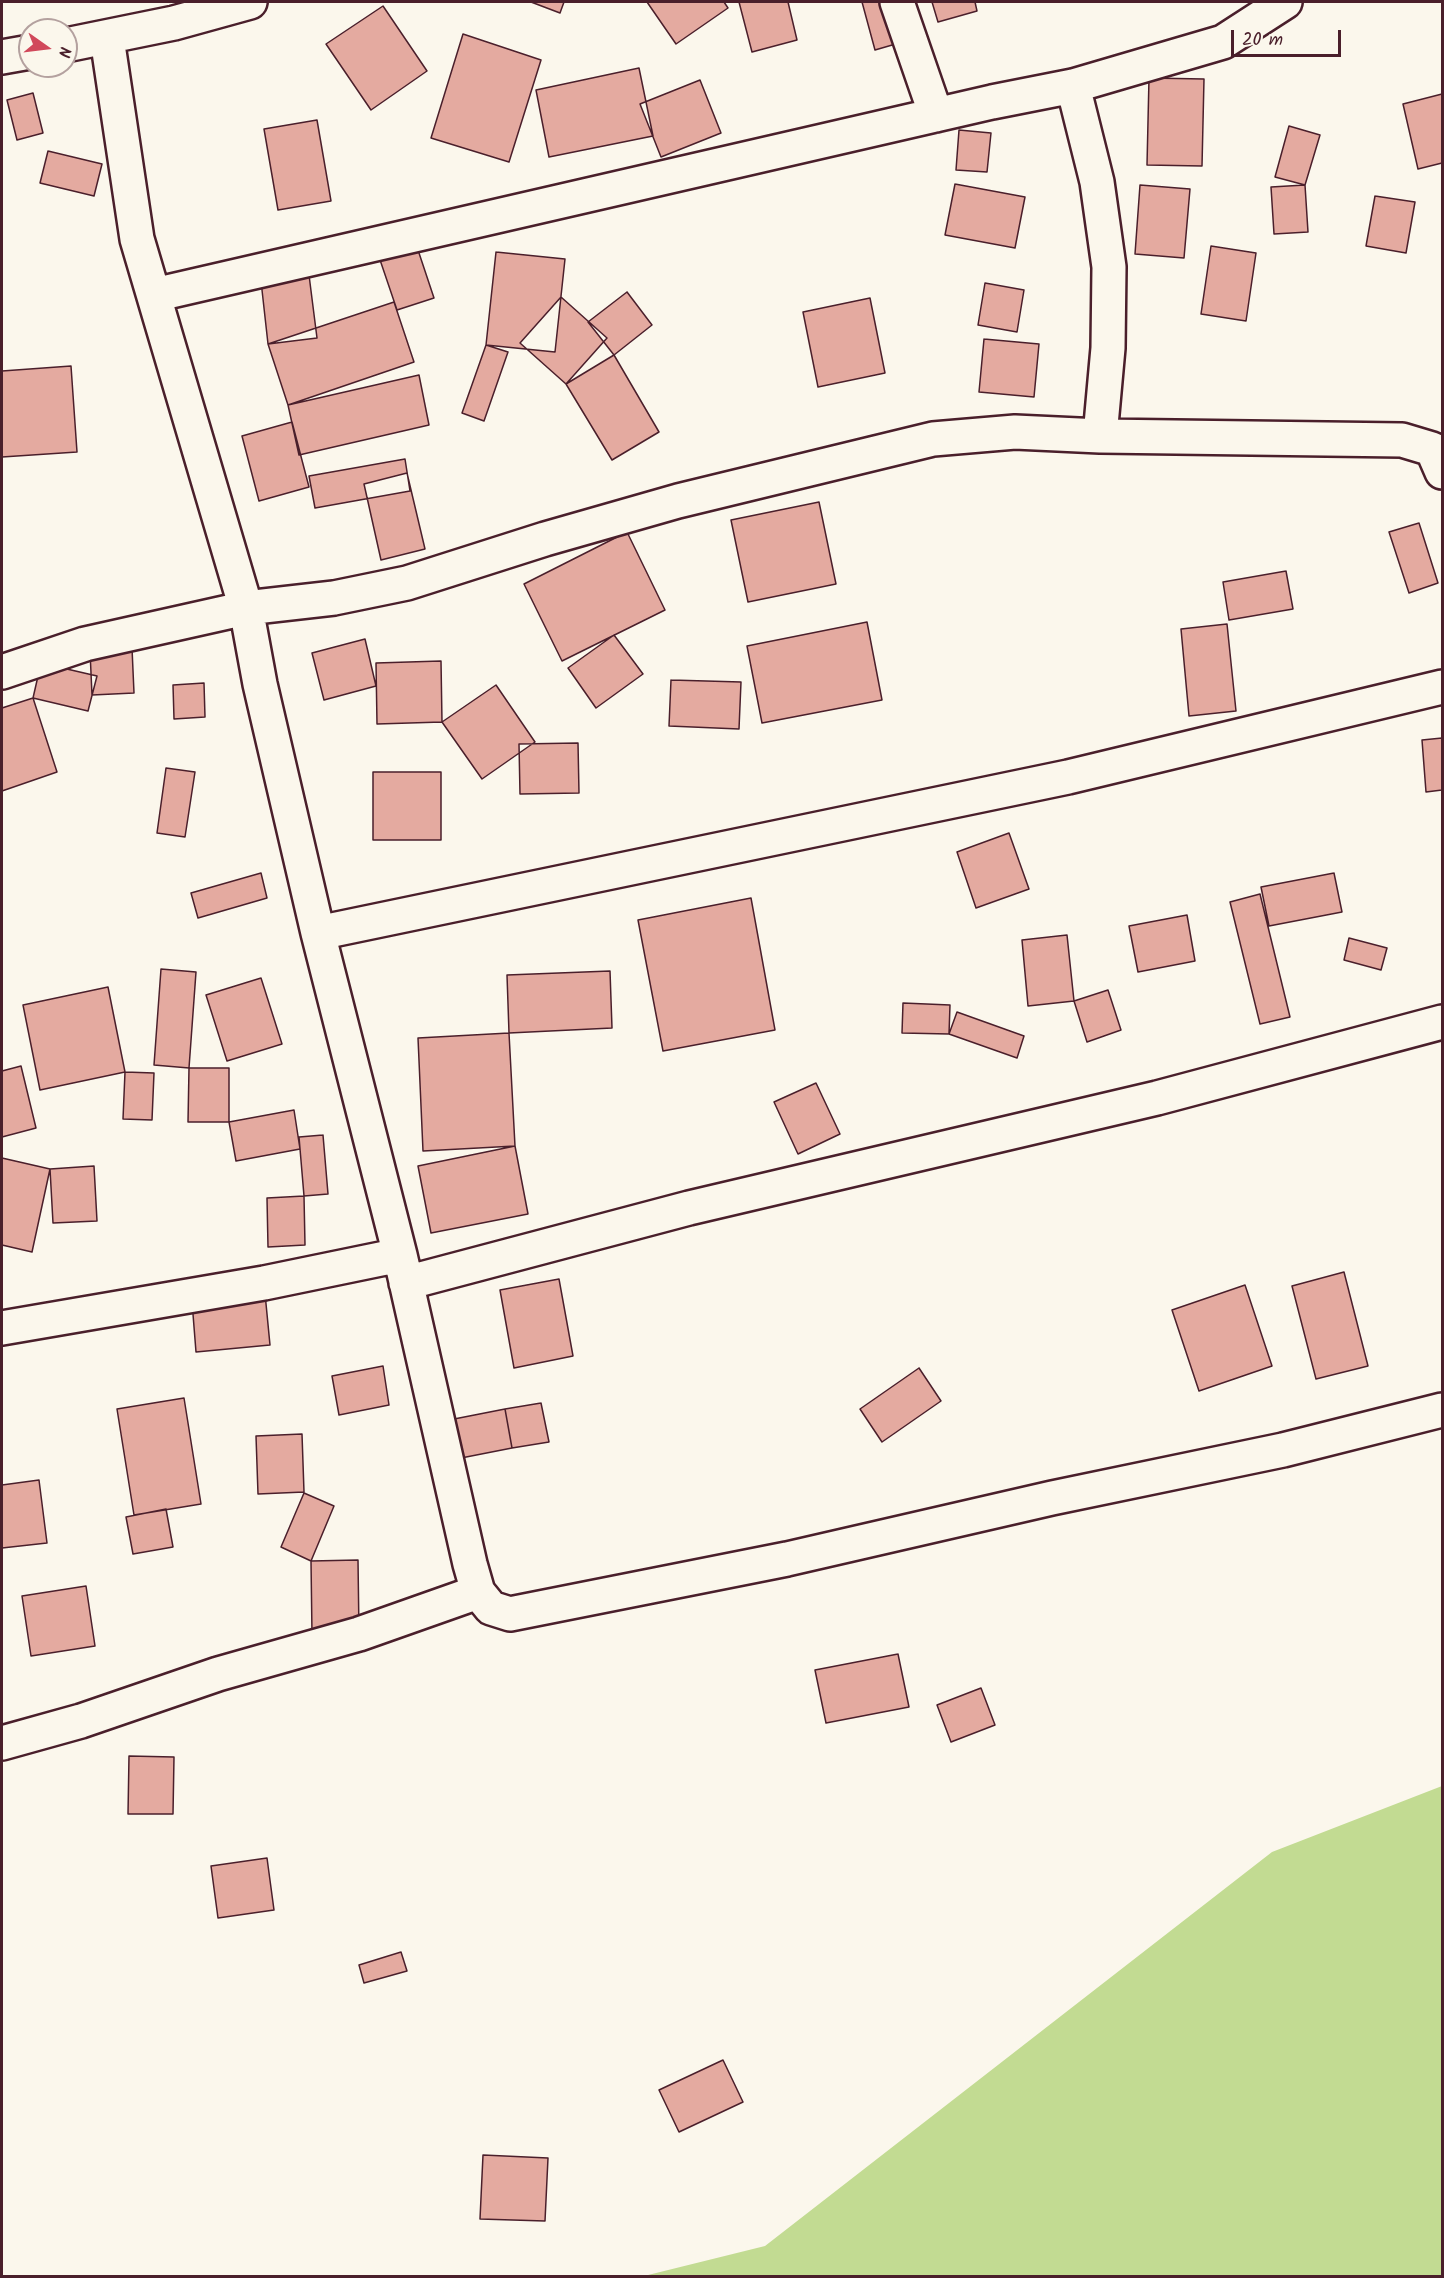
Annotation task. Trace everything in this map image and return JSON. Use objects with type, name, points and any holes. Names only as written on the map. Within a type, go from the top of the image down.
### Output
[{"type":"street","points":[[78,43],[107,38],[170,12],[250,2]]},
{"type":"street","points":[[897,2],[936,115]]},
{"type":"street","points":[[154,295],[936,115],[1073,86],[1223,42],[1285,2]]},
{"type":"street","points":[[107,38],[137,239],[246,608],[260,684],[318,933],[403,1269],[478,1592],[491,1608],[510,1614],[787,1559],[1052,1498],[1283,1450],[1443,1410]]},
{"type":"street","points":[[2,57],[18,54]]},
{"type":"street","points":[[1073,86],[1097,182],[1109,267],[1108,348],[1100,436]]},
{"type":"street","points":[[2,672],[85,644],[246,608],[333,598],[407,583],[544,539],[678,501],[933,439],[1015,432],[1100,436],[1402,440],[1432,449],[1443,472]]},
{"type":"street","points":[[318,933],[1068,777],[1443,687]]},
{"type":"street","points":[[2,1329],[264,1283],[403,1269],[689,1208],[1157,1098],[1443,1022]]},
{"type":"street","points":[[2,1743],[81,1721],[218,1674],[359,1634],[478,1592]]},
{"type":"green space","points":[[1442,1786],[1442,2276],[644,2276],[765,2246],[1272,1852]]},
{"type":"building","points":[[531,2],[564,2],[560,13]]},
{"type":"building","points":[[647,2],[724,2],[728,8],[676,44]]},
{"type":"building","points":[[739,2],[788,2],[797,40],[752,52]]},
{"type":"building","points":[[862,2],[895,2],[906,41],[875,50]]},
{"type":"building","points":[[932,2],[975,2],[977,11],[938,22]]},
{"type":"building","points":[[383,6],[427,71],[371,110],[326,44]]},
{"type":"building","points":[[463,34],[541,60],[509,162],[431,138]]},
{"type":"building","points":[[639,68],[653,136],[549,157],[536,90]]},
{"type":"building","points":[[1149,78],[1204,79],[1202,166],[1147,165]]},
{"type":"building","points":[[700,80],[721,133],[661,157],[640,104]]},
{"type":"building","points":[[33,93],[43,133],[17,140],[7,100]]},
{"type":"building","points":[[1442,94],[1442,163],[1418,169],[1403,104]]},
{"type":"building","points":[[317,120],[331,201],[278,210],[264,129]]},
{"type":"building","points":[[1289,126],[1320,135],[1305,185],[1275,177]]},
{"type":"building","points":[[959,130],[991,133],[987,172],[956,170]]},
{"type":"building","points":[[48,151],[102,164],[94,196],[40,183]]},
{"type":"building","points":[[955,184],[1025,197],[1015,248],[945,235]]},
{"type":"building","points":[[1140,185],[1190,189],[1184,258],[1135,254]]},
{"type":"building","points":[[1305,185],[1308,232],[1274,234],[1271,187]]},
{"type":"building","points":[[1375,196],[1415,202],[1406,253],[1366,246]]},
{"type":"building","points":[[413,235],[434,298],[397,310],[376,248]]},
{"type":"building","points":[[1211,246],[1256,253],[1246,321],[1201,314]]},
{"type":"building","points":[[496,252],[565,259],[555,352],[486,345]]},
{"type":"building","points":[[309,275],[317,338],[268,344],[261,281]]},
{"type":"building","points":[[985,283],[1024,290],[1017,332],[978,325]]},
{"type":"building","points":[[627,292],[652,325],[614,355],[588,322]]},
{"type":"building","points":[[561,297],[607,338],[566,384],[520,343]]},
{"type":"building","points":[[870,298],[885,373],[818,387],[803,312]]},
{"type":"building","points":[[394,302],[414,362],[288,405],[268,344]]},
{"type":"building","points":[[984,339],[1039,344],[1034,397],[979,392]]},
{"type":"building","points":[[486,345],[508,352],[484,421],[462,413]]},
{"type":"building","points":[[614,355],[659,432],[612,460],[566,384]]},
{"type":"building","points":[[71,366],[77,452],[2,457],[2,371]]},
{"type":"building","points":[[419,375],[429,425],[299,455],[288,405]]},
{"type":"building","points":[[292,422],[309,487],[259,501],[242,436]]},
{"type":"building","points":[[405,459],[410,491],[315,508],[309,476]]},
{"type":"building","points":[[407,473],[425,549],[381,560],[364,484]]},
{"type":"building","points":[[819,502],[836,584],[748,602],[731,520]]},
{"type":"building","points":[[1419,523],[1438,583],[1409,593],[1389,532]]},
{"type":"building","points":[[627,532],[665,610],[562,661],[524,584]]},
{"type":"building","points":[[1286,571],[1293,609],[1229,620],[1223,582]]},
{"type":"building","points":[[867,622],[882,700],[762,723],[747,646]]},
{"type":"building","points":[[1227,624],[1236,711],[1189,716],[1181,629]]},
{"type":"building","points":[[614,635],[643,674],[596,708],[568,668]]},
{"type":"building","points":[[365,639],[376,686],[324,700],[312,653]]},
{"type":"building","points":[[132,648],[134,693],[92,695],[90,651]]},
{"type":"building","points":[[441,661],[442,722],[377,724],[376,663]]},
{"type":"building","points":[[41,663],[97,676],[88,711],[33,698]]},
{"type":"building","points":[[671,680],[741,682],[739,729],[669,726]]},
{"type":"building","points":[[204,683],[205,717],[174,719],[173,685]]},
{"type":"building","points":[[496,685],[535,742],[482,779],[442,722]]},
{"type":"building","points":[[33,698],[57,772],[2,791],[2,708]]},
{"type":"building","points":[[1442,738],[1442,790],[1426,792],[1422,740]]},
{"type":"building","points":[[578,743],[579,793],[520,794],[519,744]]},
{"type":"building","points":[[166,768],[195,772],[185,837],[157,833]]},
{"type":"building","points":[[373,772],[441,772],[441,840],[373,840]]},
{"type":"building","points":[[1009,833],[1029,889],[976,908],[957,852]]},
{"type":"building","points":[[261,873],[267,898],[198,918],[191,893]]},
{"type":"building","points":[[1334,873],[1342,912],[1269,926],[1261,887]]},
{"type":"building","points":[[1260,894],[1290,1017],[1260,1024],[1230,902]]},
{"type":"building","points":[[751,898],[775,1030],[663,1051],[638,920]]},
{"type":"building","points":[[1187,915],[1195,961],[1138,972],[1129,926]]},
{"type":"building","points":[[1067,935],[1074,1001],[1028,1006],[1022,940]]},
{"type":"building","points":[[1349,938],[1387,948],[1381,970],[1344,960]]},
{"type":"building","points":[[161,969],[196,972],[189,1068],[154,1065]]},
{"type":"building","points":[[610,971],[612,1028],[509,1033],[507,975]]},
{"type":"building","points":[[261,978],[282,1044],[227,1061],[206,995]]},
{"type":"building","points":[[108,987],[125,1072],[40,1090],[23,1005]]},
{"type":"building","points":[[1108,990],[1121,1030],[1087,1042],[1074,1001]]},
{"type":"building","points":[[903,1003],[950,1005],[949,1034],[902,1033]]},
{"type":"building","points":[[957,1012],[1024,1036],[1017,1058],[949,1034]]},
{"type":"building","points":[[509,1033],[515,1146],[423,1151],[418,1038]]},
{"type":"building","points":[[21,1066],[36,1128],[2,1137],[2,1071]]},
{"type":"building","points":[[189,1068],[229,1068],[229,1122],[188,1122]]},
{"type":"building","points":[[125,1072],[154,1073],[152,1120],[123,1119]]},
{"type":"building","points":[[816,1083],[840,1134],[798,1154],[774,1102]]},
{"type":"building","points":[[294,1110],[300,1149],[236,1161],[229,1122]]},
{"type":"building","points":[[323,1135],[328,1194],[304,1196],[299,1137]]},
{"type":"building","points":[[515,1146],[528,1214],[431,1233],[418,1166]]},
{"type":"building","points":[[2,1158],[50,1169],[32,1252],[2,1245]]},
{"type":"building","points":[[94,1166],[97,1221],[53,1223],[50,1169]]},
{"type":"building","points":[[304,1196],[305,1245],[268,1247],[267,1198]]},
{"type":"building","points":[[1344,1272],[1368,1366],[1316,1379],[1292,1286]]},
{"type":"building","points":[[559,1279],[573,1356],[514,1368],[500,1290]]},
{"type":"building","points":[[264,1283],[270,1345],[196,1352],[191,1289]]},
{"type":"building","points":[[1245,1285],[1272,1366],[1199,1391],[1172,1310]]},
{"type":"building","points":[[383,1366],[389,1405],[339,1415],[332,1376]]},
{"type":"building","points":[[919,1368],[941,1401],[882,1442],[860,1409]]},
{"type":"building","points":[[184,1398],[201,1504],[134,1515],[117,1409]]},
{"type":"building","points":[[541,1403],[549,1442],[512,1448],[505,1409]]},
{"type":"building","points":[[505,1409],[512,1448],[456,1459],[449,1420]]},
{"type":"building","points":[[302,1434],[304,1492],[258,1494],[256,1436]]},
{"type":"building","points":[[39,1480],[47,1543],[2,1548],[2,1485]]},
{"type":"building","points":[[304,1493],[334,1506],[311,1561],[281,1547]]},
{"type":"building","points":[[166,1509],[173,1547],[133,1554],[126,1517]]},
{"type":"building","points":[[358,1560],[359,1634],[312,1635],[311,1561]]},
{"type":"building","points":[[86,1586],[95,1646],[31,1656],[22,1596]]},
{"type":"building","points":[[898,1654],[909,1707],[826,1723],[815,1670]]},
{"type":"building","points":[[981,1688],[995,1725],[951,1742],[937,1705]]},
{"type":"building","points":[[129,1756],[174,1757],[173,1814],[128,1814]]},
{"type":"building","points":[[267,1858],[274,1910],[218,1918],[211,1866]]},
{"type":"building","points":[[401,1952],[407,1971],[364,1983],[359,1965]]},
{"type":"building","points":[[723,2060],[743,2102],[679,2132],[659,2090]]},
{"type":"building","points":[[483,2155],[548,2158],[545,2221],[480,2219]]}]
